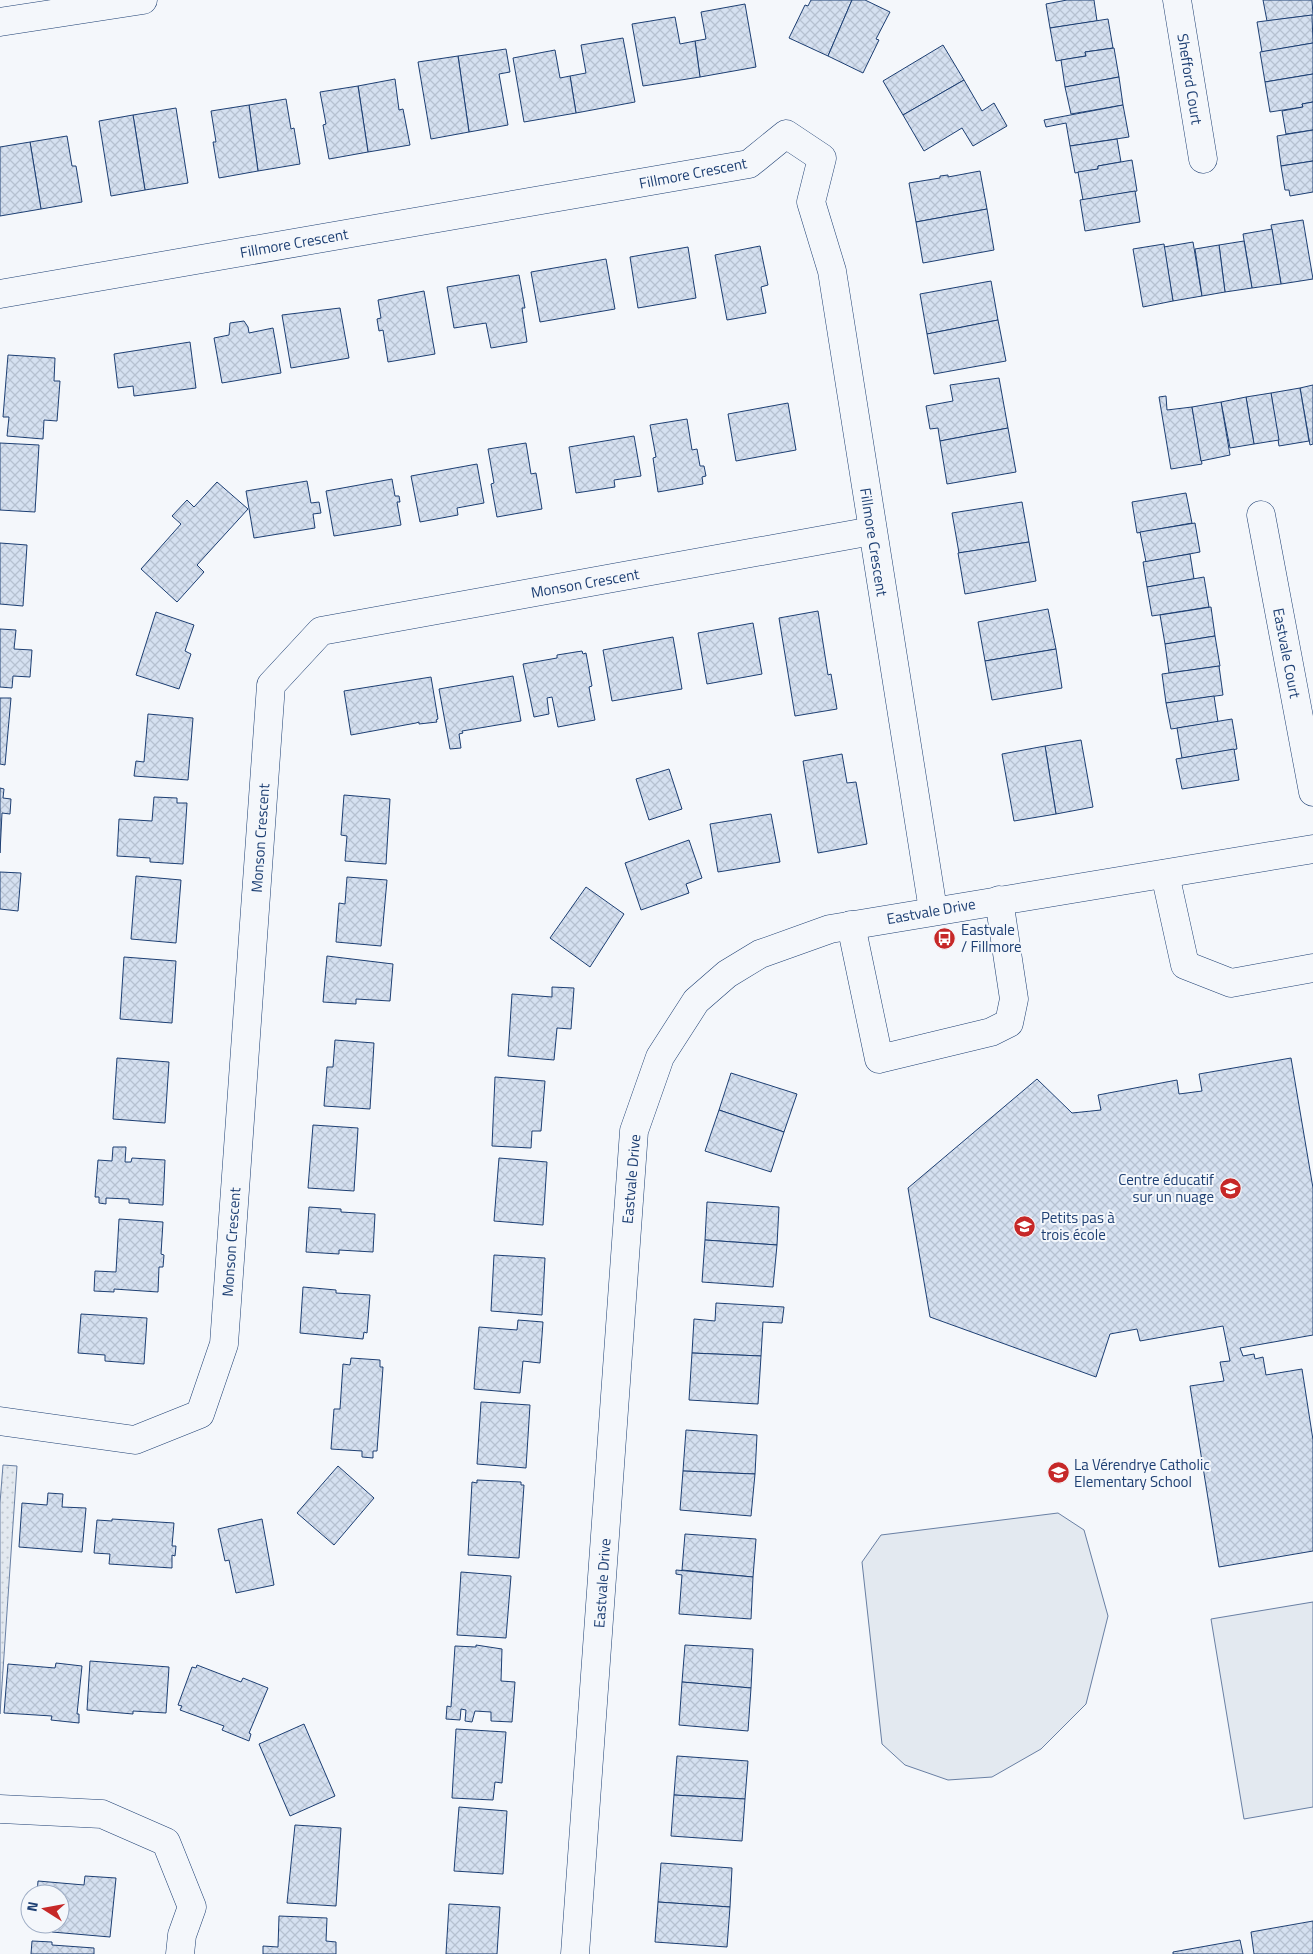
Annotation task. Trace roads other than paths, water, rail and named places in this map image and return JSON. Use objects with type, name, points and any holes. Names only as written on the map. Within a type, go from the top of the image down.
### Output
[{"type":"street","points":[[0,22],[42,8],[142,0]]},
{"type":"street","name":"Shefford Court","points":[[1177,0],[1203,159]]},
{"type":"street","name":"Fillmore Crescent","points":[[0,294],[749,164],[786,134],[822,158],[811,202],[832,270],[933,910]]},
{"type":"street","name":"Eastvale Court","points":[[1261,515],[1313,792]]},
{"type":"street","name":"Monson Crescent","points":[[0,1421],[135,1440],[200,1414],[224,1344],[271,685],[321,631],[872,532]]},
{"type":"street","name":"Eastvale Drive","points":[[575,1954],[634,1131],[660,1057],[696,1000],[726,974],[760,954],[830,929],[933,910],[1313,849]]},
{"type":"street","points":[[1165,874],[1185,965],[1230,984],[1313,968]]},
{"type":"street","points":[[851,925],[879,1058],[991,1032],[1009,1024],[1014,999],[999,900]]},
{"type":"street","points":[[0,1809],[102,1814],[166,1842],[192,1907],[182,1934],[180,1954]]},
{"type":"place","name":"Eastvale / Fillmore","points":[[945,938]]},
{"type":"place","name":"Centre éducatif sur un nuage","points":[[1230,1188]]},
{"type":"place","name":"Petits pas à trois école","points":[[1025,1226]]},
{"type":"place","name":"La Vérendrye Catholic Elementary School","points":[[1058,1473]]}]
